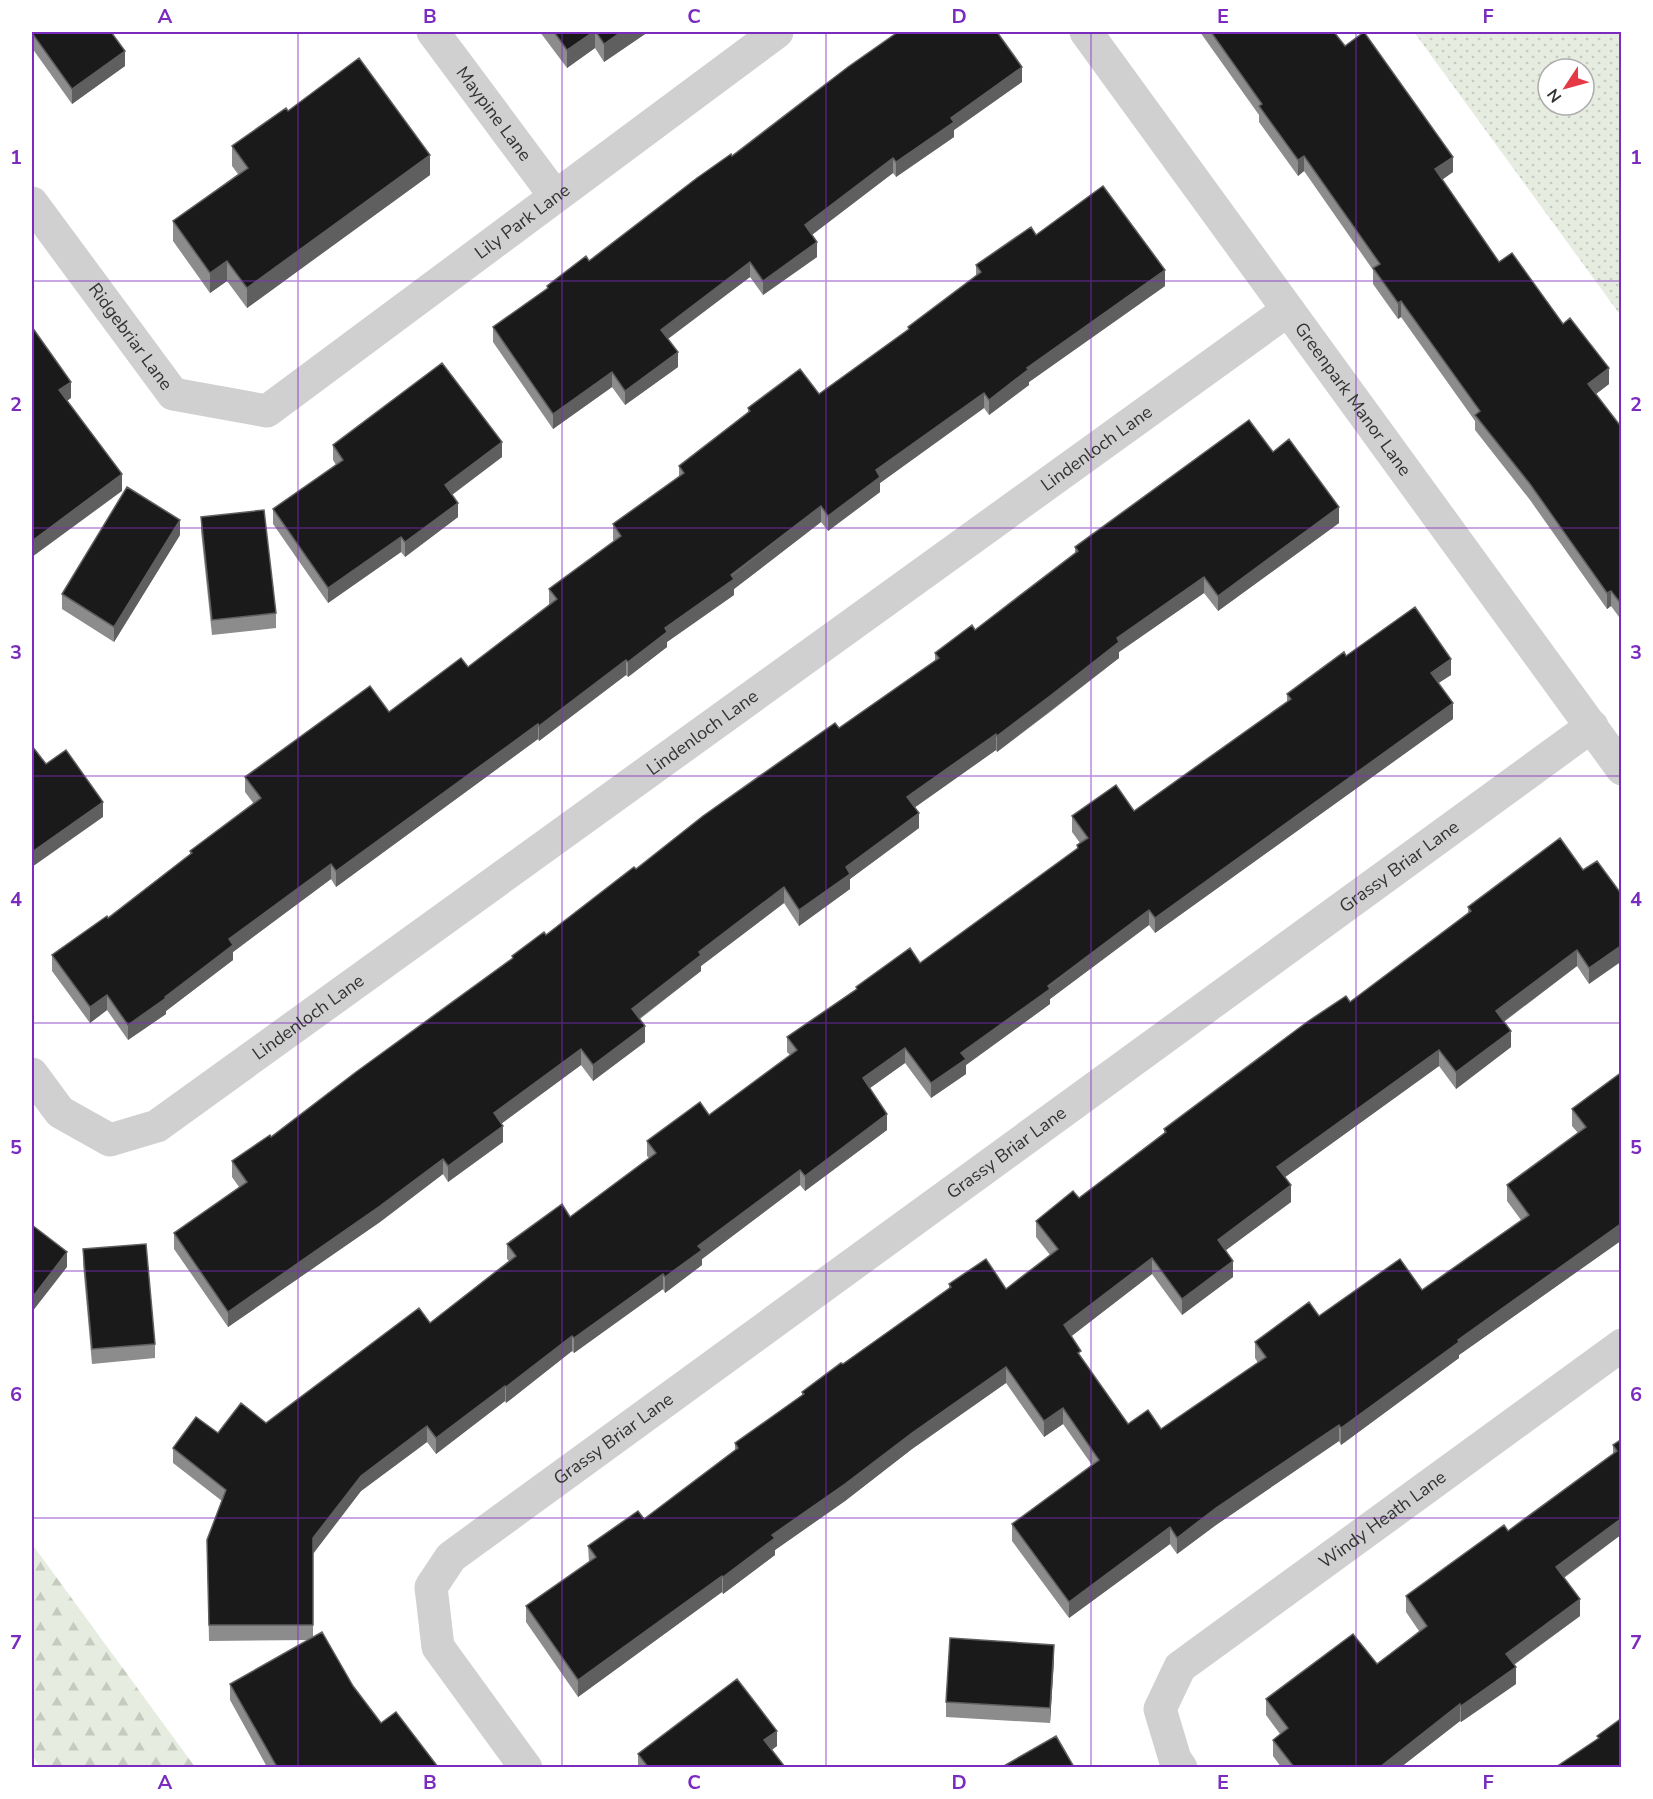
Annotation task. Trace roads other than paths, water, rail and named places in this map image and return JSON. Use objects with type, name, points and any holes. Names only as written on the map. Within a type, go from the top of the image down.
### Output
[{"type":"street","name":"Maypine Lane","points":[[433,32],[555,196]]},
{"type":"street","name":"Lily Park Lane","points":[[267,411],[777,32]]},
{"type":"street","name":"Greenpark Manor Lane","points":[[1086,32],[1622,769]]},
{"type":"street","name":"Ridgebriar Lane","points":[[32,203],[173,393],[267,411]]},
{"type":"street","name":"Lindenloch Lane","points":[[32,1074],[60,1112],[110,1140],[157,1126],[1288,310]]},
{"type":"street","name":"Grassy Briar Lane","points":[[526,1767],[438,1647],[431,1587],[451,1557],[1592,726]]},
{"type":"street","name":"Windy Heath Lane","points":[[1181,1767],[1175,1759],[1160,1709],[1180,1667],[1622,1345]]}]
